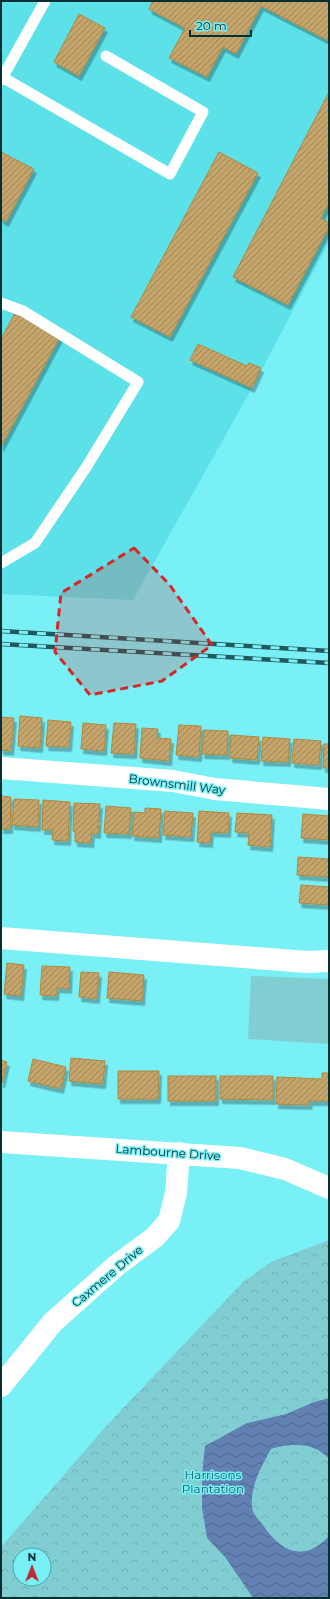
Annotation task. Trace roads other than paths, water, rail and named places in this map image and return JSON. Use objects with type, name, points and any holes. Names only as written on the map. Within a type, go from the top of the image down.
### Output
[{"type":"street","name":"Brownsmill Way","points":[[1,768],[173,781],[215,789],[329,799]]},
{"type":"street","points":[[1,938],[307,962],[329,961]]},
{"type":"street","name":"Lambourne Drive","points":[[1,1142],[240,1158],[285,1169],[329,1188]]},
{"type":"street","name":"Caxmere Drive","points":[[1,1386],[52,1322],[117,1265],[155,1237],[170,1221],[176,1193],[179,1153]]},
{"type":"lane","points":[[45,1],[2,78],[170,174],[203,112],[106,56]]},
{"type":"lane","points":[[1,303],[23,311],[138,382],[87,466],[35,543],[1,563]]},
{"type":"water","points":[[329,1398],[329,1459],[316,1449],[302,1445],[271,1449],[257,1476],[253,1491],[252,1509],[277,1542],[293,1551],[302,1552],[311,1549],[320,1544],[329,1536],[329,1598],[253,1598],[225,1557],[207,1538],[202,1508],[202,1475],[205,1446],[247,1423],[286,1414],[314,1402]]},
{"type":"railway","points":[[1,631],[329,651]]},
{"type":"railway","points":[[1,644],[329,663]]},
{"type":"park label","name":"Harrisons Plantation","points":[[213,1481]]}]
